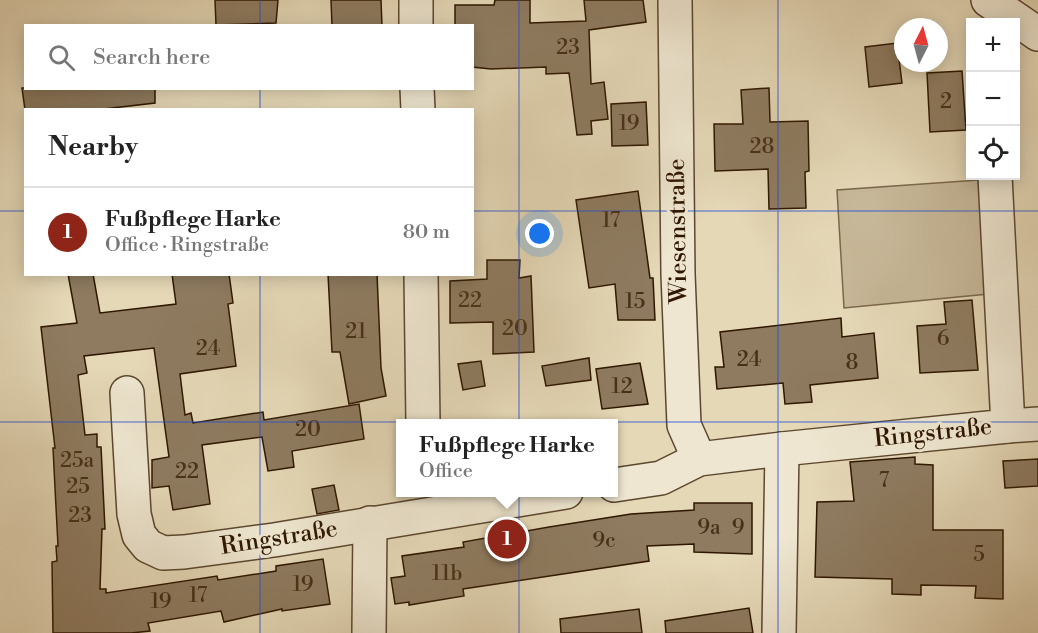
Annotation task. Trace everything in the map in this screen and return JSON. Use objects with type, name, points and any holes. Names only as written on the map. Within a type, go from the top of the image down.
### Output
[{"type":"street","points":[[416,0],[416,24]]},
{"type":"street","name":"Wiesenstraße","points":[[675,0],[678,274],[684,425],[699,459]]},
{"type":"street","points":[[997,11],[1038,34]]},
{"type":"street","points":[[417,90],[418,108]]},
{"type":"street","name":"Ringstraße","points":[[618,484],[661,478],[699,459],[1023,425],[995,180]]},
{"type":"street","points":[[421,276],[423,419]]},
{"type":"street","name":"Ringstraße","points":[[127,393],[134,514],[139,535],[148,546],[163,553],[274,540],[370,523],[423,503],[501,497]]},
{"type":"street","points":[[779,633],[782,449]]},
{"type":"street","points":[[369,633],[370,523]]},
{"type":"shaded area","points":[[993,180],[999,293],[844,308],[837,190]]},
{"type":"building","points":[[215,0],[278,0],[276,23],[216,24]]},
{"type":"building","points":[[331,0],[381,0],[382,24],[332,24]]},
{"type":"building","points":[[495,0],[530,0],[530,23],[586,21],[584,0],[643,0],[646,22],[589,30],[591,84],[604,82],[608,119],[591,121],[592,134],[577,135],[569,73],[546,74],[546,67],[491,69],[474,67],[474,24],[455,24],[455,5],[494,5]]},
{"type":"building","points":[[894,43],[894,72],[901,72],[902,83],[869,87],[865,47]]},
{"type":"building","points":[[962,71],[966,130],[930,132],[927,73]]},
{"type":"building","points":[[22,88],[24,90],[155,90],[155,103],[112,108],[25,108]]},
{"type":"building","points":[[769,88],[770,122],[808,121],[809,171],[805,172],[806,208],[769,209],[768,169],[715,171],[714,124],[743,124],[741,90]]},
{"type":"building","points":[[646,102],[648,145],[612,146],[611,104]]},
{"type":"building","points":[[638,191],[650,278],[653,278],[655,320],[618,320],[615,284],[589,288],[576,200]]},
{"type":"building","points":[[487,260],[520,260],[519,278],[531,276],[534,352],[493,354],[493,322],[450,323],[450,281],[487,279]]},
{"type":"building","points":[[68,276],[93,276],[100,313],[176,304],[172,276],[229,276],[233,303],[228,304],[236,366],[180,374],[185,415],[191,413],[193,423],[263,412],[264,420],[359,404],[364,439],[292,451],[294,467],[268,471],[262,437],[202,445],[210,504],[173,510],[169,486],[152,488],[152,460],[169,457],[154,348],[84,356],[87,373],[78,375],[85,435],[97,434],[97,447],[101,447],[105,529],[102,529],[100,589],[106,589],[106,593],[217,576],[218,580],[276,571],[276,566],[323,559],[330,604],[282,611],[282,609],[224,622],[221,611],[148,623],[150,631],[131,633],[53,633],[52,562],[57,561],[56,546],[58,546],[53,448],[55,448],[41,327],[77,323]]},
{"type":"building","points":[[328,276],[377,276],[381,368],[386,396],[349,404],[340,352],[332,352]]},
{"type":"building","points":[[972,300],[978,370],[920,373],[917,326],[946,324],[944,302]]},
{"type":"building","points":[[841,318],[842,337],[874,333],[878,378],[810,385],[812,402],[785,404],[783,383],[717,389],[715,367],[724,367],[720,332]]},
{"type":"building","points":[[589,358],[591,380],[546,386],[542,366]]},
{"type":"building","points":[[481,361],[485,386],[463,390],[458,364]]},
{"type":"building","points":[[640,363],[648,404],[602,409],[596,369]]},
{"type":"building","points":[[915,457],[915,464],[933,465],[933,530],[1003,530],[1003,599],[975,598],[976,586],[921,585],[921,595],[892,594],[892,579],[815,577],[817,502],[854,501],[850,462]]},
{"type":"building","points":[[1038,459],[1038,486],[1005,488],[1003,461]]},
{"type":"building","points":[[334,485],[339,510],[317,514],[312,489]]},
{"type":"building","points":[[694,503],[752,503],[752,554],[694,552],[694,544],[647,546],[649,561],[463,589],[464,596],[409,605],[409,602],[395,604],[391,578],[405,576],[402,556],[464,547],[463,542],[631,514],[694,510]]},
{"type":"building","points":[[749,608],[753,633],[666,633],[665,621]]},
{"type":"building","points":[[639,609],[642,633],[561,633],[560,619]]},
{"type":"place","name":"Fußpflege Harke","points":[[507,539]]}]
